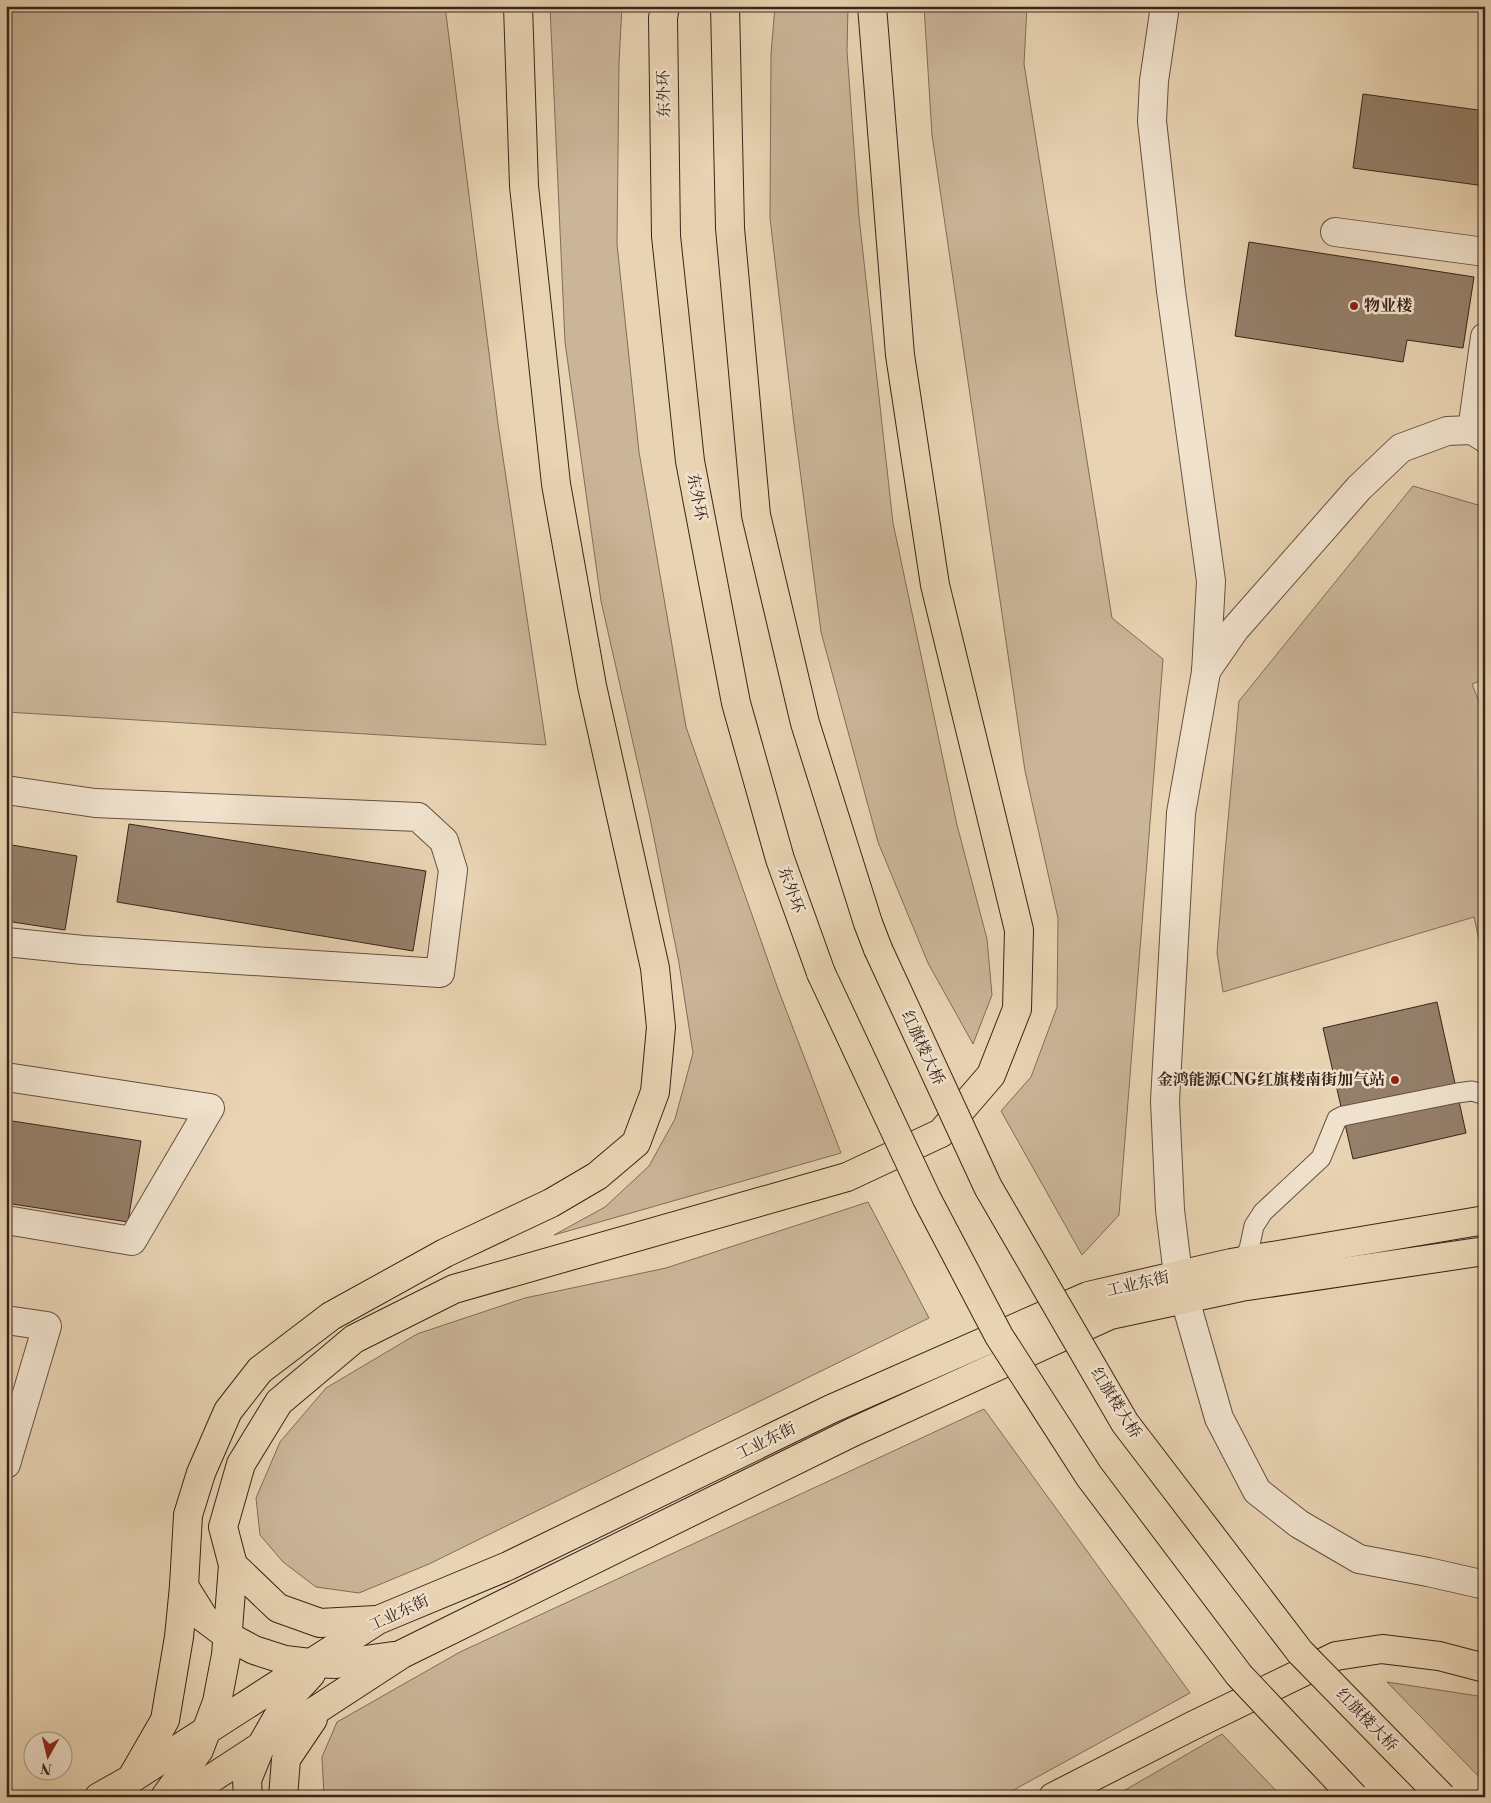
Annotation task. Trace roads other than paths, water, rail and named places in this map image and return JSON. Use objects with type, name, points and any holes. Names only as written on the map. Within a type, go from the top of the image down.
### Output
[{"type":"main road","points":[[131,1779],[165,1720],[175,1667],[184,1586],[188,1515],[202,1473],[228,1411],[260,1370],[331,1316],[445,1253],[551,1203],[597,1176],[636,1143],[655,1092],[661,1027],[654,968],[592,686],[556,484],[524,186],[518,6]]},
{"type":"main road","name":"东外环","points":[[665,6],[666,236],[690,461],[736,703],[780,859],[821,973],[927,1198],[999,1336],[1089,1476],[1240,1675],[1354,1797]]},
{"type":"main road","name":"红旗楼大桥","points":[[724,6],[730,228],[756,515],[805,723],[878,950],[988,1187],[1125,1423],[1300,1652],[1442,1797]]},
{"type":"main road","points":[[165,1797],[199,1750],[217,1702],[226,1655],[233,1565],[224,1527],[241,1464],[279,1402],[354,1339],[454,1289],[847,1177],[941,1133],[991,1075],[1017,1009],[1019,930],[935,585],[900,355],[872,6]]},
{"type":"main road","name":"工业东街","points":[[183,1797],[402,1654],[871,1424],[1110,1315],[1241,1262],[1485,1220]]},
{"type":"main road","name":"工业东街","points":[[99,1797],[131,1779],[323,1658],[378,1620],[508,1566],[832,1408],[1088,1296],[1181,1287],[1241,1287],[1485,1252]]},
{"type":"main road","points":[[233,1565],[278,1608],[320,1623],[378,1620]]},
{"type":"main road","points":[[184,1586],[204,1618],[228,1636],[254,1650],[285,1660],[323,1658],[336,1664],[402,1654]]},
{"type":"main road","points":[[1053,1797],[1194,1725],[1336,1656],[1382,1649],[1439,1656],[1485,1668]]},
{"type":"main road","points":[[248,1797],[248,1780],[260,1748],[288,1699],[323,1658]]},
{"type":"main road","points":[[283,1797],[286,1759],[321,1707]]},
{"type":"street","points":[[1165,6],[1154,81],[1152,121],[1171,291],[1211,581],[1206,672],[1181,813],[1165,1102],[1170,1210],[1181,1287],[1219,1418],[1257,1491],[1299,1524],[1359,1559],[1485,1585]]},
{"type":"street","points":[[1335,232],[1485,252]]},
{"type":"street","points":[[1206,672],[1242,621],[1359,488],[1401,448],[1447,432],[1478,434],[1485,337]]},
{"type":"street","points":[[6,790],[95,803],[418,817],[444,841],[453,870],[440,973],[83,950],[6,942]]},
{"type":"street","points":[[6,1077],[210,1108],[132,1241],[6,1220]]},
{"type":"street","points":[[6,1320],[47,1326],[6,1464]]},
{"type":"lane","points":[[1241,1262],[1249,1249],[1254,1226],[1263,1212],[1321,1158],[1337,1119],[1343,1116],[1457,1093],[1472,1091],[1485,1095]]},
{"type":"place","name":"物业楼","points":[[1354,306]]},
{"type":"place","name":"金鸿能源CNG红旗楼南街加气站","points":[[1395,1080]]}]
